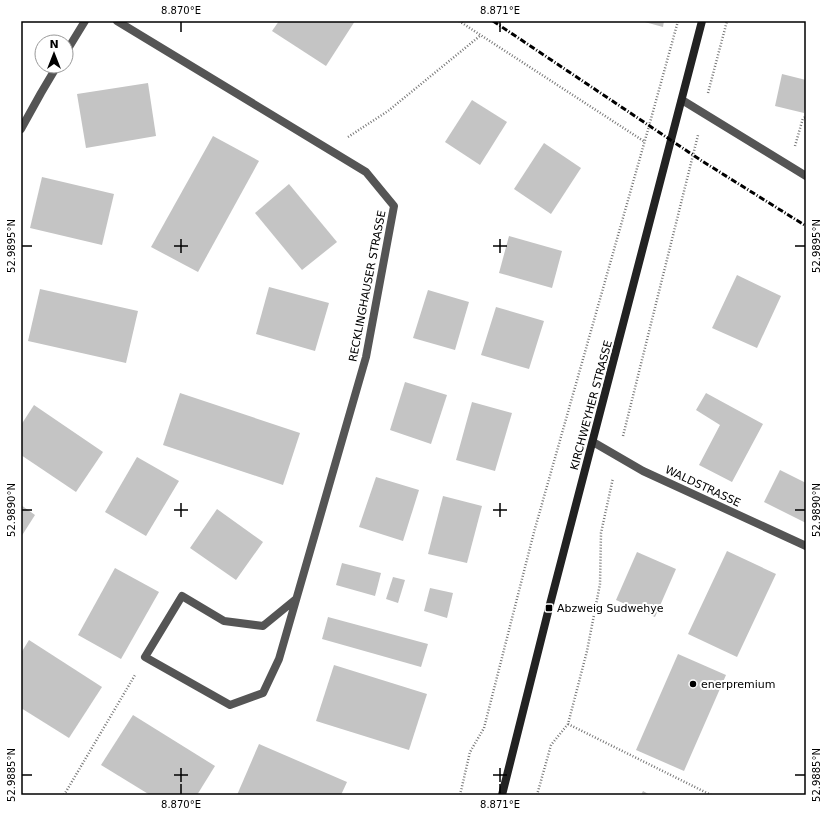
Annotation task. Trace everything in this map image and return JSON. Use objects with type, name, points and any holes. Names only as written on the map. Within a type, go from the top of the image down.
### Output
[{"type":"main road","name":"KIRCHWEYHER STRASSE","points":[[502,795],[549,608],[702,21]]},
{"type":"street","points":[[74,39],[85,21]]},
{"type":"street","name":"RECKLINGHAUSER STRASSE","points":[[116,21],[366,172],[394,206],[366,357],[279,659],[263,693],[230,705],[145,657]]},
{"type":"street","points":[[21,129],[52,74]]},
{"type":"street","points":[[682,100],[806,176]]},
{"type":"street","name":"WALDSTRASSE","points":[[593,442],[643,471],[806,546]]},
{"type":"street","points":[[145,657],[182,596],[224,621],[263,626],[296,599]]},
{"type":"path","points":[[460,21],[644,142]]},
{"type":"path","points":[[460,795],[470,752],[484,728],[534,532],[678,21]]},
{"type":"path","points":[[537,795],[551,745],[568,724],[588,651],[600,584],[600,533],[727,21]]},
{"type":"path","points":[[334,154],[348,137],[388,111],[481,35]]},
{"type":"path","points":[[790,166],[803,118],[806,117]]},
{"type":"path","points":[[64,795],[145,657]]},
{"type":"path","points":[[568,724],[711,795]]},
{"type":"building","points":[[279,21],[355,21],[326,66],[272,31]]},
{"type":"building","points":[[641,21],[664,21],[663,27]]},
{"type":"building","points":[[782,74],[806,80],[806,104],[804,113],[775,106]]},
{"type":"building","points":[[148,83],[156,136],[86,148],[77,94]]},
{"type":"building","points":[[472,100],[507,122],[480,165],[445,142]]},
{"type":"building","points":[[213,136],[259,161],[198,272],[151,247]]},
{"type":"building","points":[[544,143],[581,168],[551,214],[514,189]]},
{"type":"building","points":[[42,177],[114,194],[102,245],[30,228]]},
{"type":"building","points":[[289,184],[337,242],[302,270],[255,213]]},
{"type":"building","points":[[509,236],[562,251],[552,288],[499,273]]},
{"type":"building","points":[[737,275],[781,296],[757,348],[712,328]]},
{"type":"building","points":[[269,287],[329,303],[315,351],[256,334]]},
{"type":"building","points":[[40,289],[138,311],[126,363],[28,341]]},
{"type":"building","points":[[428,290],[469,302],[455,350],[413,338]]},
{"type":"building","points":[[496,307],[544,321],[529,369],[481,355]]},
{"type":"building","points":[[405,382],[447,395],[431,444],[390,430]]},
{"type":"building","points":[[180,393],[300,433],[283,485],[163,445]]},
{"type":"building","points":[[706,393],[763,424],[732,482],[699,465],[720,425],[696,410]]},
{"type":"building","points":[[472,402],[512,413],[495,471],[456,460]]},
{"type":"building","points":[[34,405],[103,452],[76,492],[21,455],[21,425]]},
{"type":"building","points":[[137,457],[179,481],[146,536],[105,512]]},
{"type":"building","points":[[780,470],[806,483],[806,523],[764,502]]},
{"type":"building","points":[[376,477],[419,490],[403,541],[359,527]]},
{"type":"building","points":[[443,496],[482,506],[467,563],[428,554]]},
{"type":"building","points":[[21,505],[35,515],[21,537]]},
{"type":"building","points":[[217,509],[263,542],[236,580],[190,548]]},
{"type":"building","points":[[727,551],[776,574],[737,657],[688,634]]},
{"type":"building","points":[[637,552],[676,569],[655,617],[616,600]]},
{"type":"building","points":[[342,563],[381,573],[375,596],[336,585]]},
{"type":"building","points":[[115,568],[159,592],[121,659],[78,635]]},
{"type":"building","points":[[393,577],[405,580],[398,603],[386,599]]},
{"type":"building","points":[[430,588],[453,593],[447,618],[424,611]]},
{"type":"building","points":[[328,617],[428,644],[421,667],[322,639]]},
{"type":"building","points":[[29,640],[102,687],[69,738],[21,708],[21,653]]},
{"type":"building","points":[[678,654],[726,675],[684,771],[636,750]]},
{"type":"building","points":[[334,665],[427,694],[409,750],[316,721]]},
{"type":"building","points":[[133,715],[215,766],[197,795],[150,795],[101,765]]},
{"type":"building","points":[[259,744],[347,782],[341,795],[237,795]]},
{"type":"building","points":[[643,791],[650,795],[641,795]]},
{"type":"railway","points":[[493,21],[702,161],[806,226]]},
{"type":"place","name":"Abzweig Sudwehye","points":[[549,608]]},
{"type":"place","name":"enerpremium","points":[[693,684]]}]
